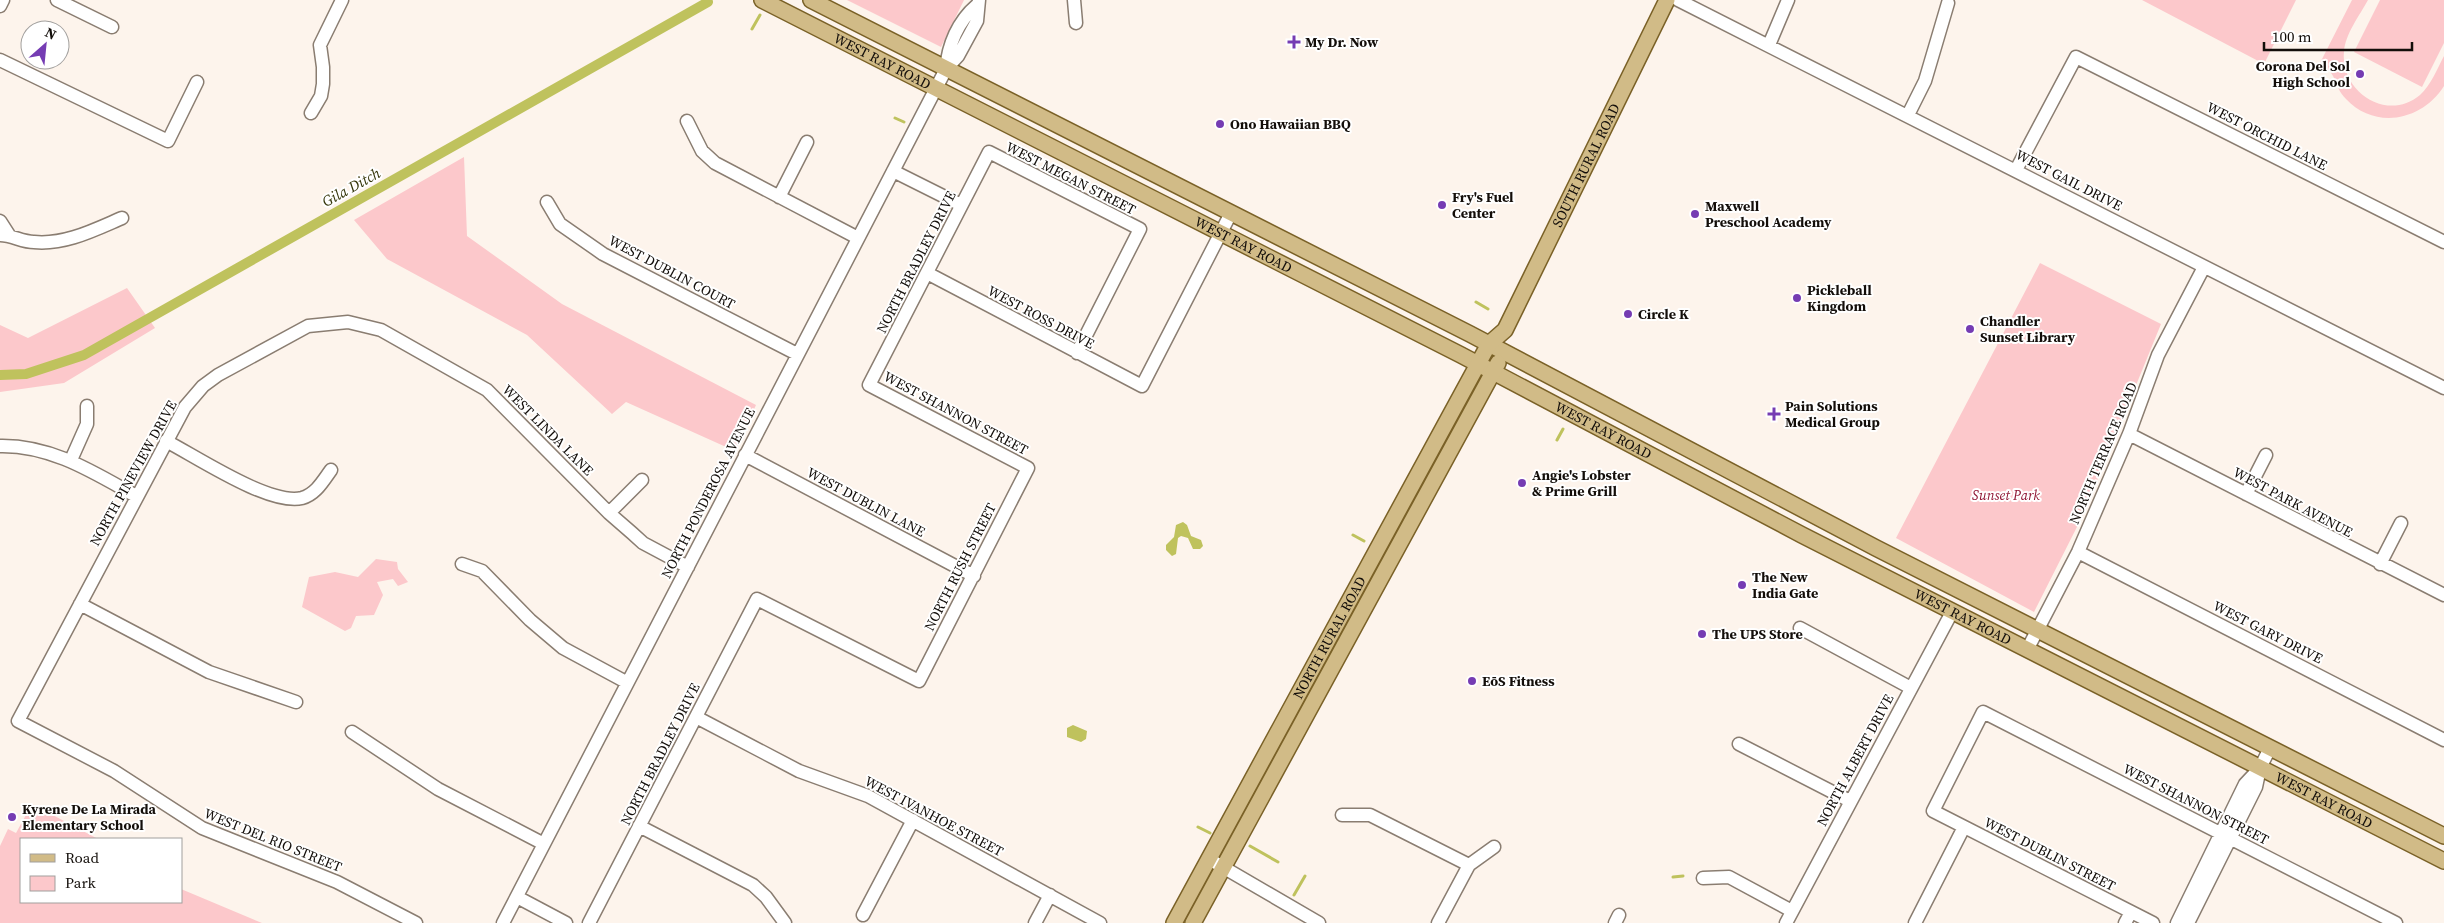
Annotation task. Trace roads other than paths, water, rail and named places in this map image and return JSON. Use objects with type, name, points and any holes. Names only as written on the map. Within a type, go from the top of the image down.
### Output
[{"type":"main road","name":"WEST RAY ROAD","points":[[762,0],[941,78],[1231,213],[1499,362],[1749,507],[2444,861]]},
{"type":"main road","name":"WEST RAY ROAD","points":[[811,0],[941,78],[1222,233],[1483,354],[1760,488],[2444,836]]},
{"type":"main road","name":"SOUTH RURAL ROAD","points":[[1499,362],[1505,330],[1668,0]]},
{"type":"main road","name":"SOUTH RURAL ROAD","points":[[1483,354],[1505,330]]},
{"type":"main road","name":"NORTH RURAL ROAD","points":[[1174,923],[1483,354]]},
{"type":"main road","name":"NORTH RURAL ROAD","points":[[1193,923],[1499,362]]},
{"type":"main road","points":[[1749,507],[1760,488]]},
{"type":"street","points":[[0,6],[3,0]]},
{"type":"street","points":[[57,0],[112,27]]},
{"type":"street","points":[[311,113],[321,96],[323,84],[320,46],[342,0]]},
{"type":"street","points":[[1074,0],[1076,23]]},
{"type":"street","name":"WEST GAIL DRIVE","points":[[1678,0],[2444,388]]},
{"type":"street","points":[[1769,45],[1788,0]]},
{"type":"street","name":"NORTH PONDEROSA AVENUE","points":[[503,923],[626,682],[688,567],[941,78],[948,51],[965,15],[978,2]]},
{"type":"street","points":[[1908,115],[1924,81],[1948,3]]},
{"type":"street","name":"WEST ORCHID LANE","points":[[2016,170],[2076,57],[2444,242]]},
{"type":"street","points":[[0,60],[168,141],[197,82]]},
{"type":"street","points":[[687,121],[702,151],[715,163],[858,238]]},
{"type":"street","points":[[779,197],[807,142]]},
{"type":"street","name":"NORTH BRADLEY DRIVE","points":[[869,385],[989,152]]},
{"type":"street","name":"WEST MEGAN STREET","points":[[989,152],[1140,230],[1077,353]]},
{"type":"street","points":[[893,171],[962,205]]},
{"type":"street","name":"WEST DUBLIN COURT","points":[[547,202],[560,224],[603,254],[797,354]]},
{"type":"street","points":[[1222,233],[1231,213]]},
{"type":"street","points":[[0,221],[4,235],[31,242],[55,243],[122,218]]},
{"type":"street","name":"WEST ROSS DRIVE","points":[[926,273],[1142,386],[1222,233]]},
{"type":"street","name":"NORTH TERRACE ROAD","points":[[2028,650],[2078,552],[2129,434],[2158,355],[2204,267]]},
{"type":"street","name":"NORTH PINEVIEW DRIVE","points":[[18,720],[166,441],[185,407],[202,386],[218,375],[308,326],[348,322]]},
{"type":"street","name":"WEST LINDA LANE","points":[[348,322],[381,330],[487,390],[609,513],[644,543],[688,567]]},
{"type":"street","name":"WEST SHANNON STREET","points":[[869,385],[1028,468]]},
{"type":"street","points":[[71,460],[87,424],[87,406]]},
{"type":"street","name":"WEST PARK AVENUE","points":[[2129,434],[2380,564],[2444,595]]},
{"type":"street","points":[[166,441],[268,495],[288,500],[304,498],[319,488],[331,470]]},
{"type":"street","points":[[0,446],[18,446],[71,460],[136,496]]},
{"type":"street","name":"WEST DUBLIN LANE","points":[[745,455],[974,576]]},
{"type":"street","points":[[2246,494],[2266,455]]},
{"type":"street","name":"NORTH RUSH STREET","points":[[757,599],[919,681],[1028,468]]},
{"type":"street","points":[[609,513],[642,480]]},
{"type":"street","points":[[2380,564],[2401,523]]},
{"type":"street","name":"WEST GARY DRIVE","points":[[2078,552],[2443,738]]},
{"type":"street","points":[[462,564],[482,571],[530,620],[563,648],[626,682]]},
{"type":"street","name":"NORTH BRADLEY DRIVE","points":[[589,923],[757,599]]},
{"type":"street","points":[[80,604],[209,672],[296,702]]},
{"type":"street","name":"NORTH ALBERT DRIVE","points":[[1786,923],[1952,612]]},
{"type":"street","points":[[1800,628],[1911,688]]},
{"type":"street","name":"WEST SHANNON STREET","points":[[1933,811],[1983,712],[2396,923]]},
{"type":"street","name":"WEST IVANHOE STREET","points":[[696,717],[790,768],[857,791],[1100,923]]},
{"type":"street","name":"WEST DEL RIO STREET","points":[[18,720],[114,772],[202,828],[323,875],[416,923]]},
{"type":"street","points":[[352,732],[438,789],[544,844]]},
{"type":"street","points":[[1739,744],[1850,801]]},
{"type":"street","points":[[2177,923],[2225,836],[2256,787],[2260,768],[2270,748]]},
{"type":"street","name":"WEST DUBLIN STREET","points":[[1933,811],[2128,917],[2153,923]]},
{"type":"street","points":[[1342,815],[1370,814],[1469,865]]},
{"type":"street","points":[[863,915],[913,820]]},
{"type":"street","points":[[640,826],[754,885],[785,923]]},
{"type":"street","points":[[1915,923],[1964,827]]},
{"type":"street","points":[[2188,923],[2225,836]]},
{"type":"street","points":[[1439,923],[1469,865],[1494,847]]},
{"type":"street","points":[[1209,859],[1319,923]]},
{"type":"street","points":[[1703,878],[1729,877],[1792,911]]},
{"type":"street","points":[[1036,923],[1050,895]]},
{"type":"street","points":[[516,897],[566,923]]},
{"type":"waterway","name":"Gila Ditch","points":[[0,375],[26,374],[84,355],[708,2]]},
{"type":"waterway","points":[[752,29],[760,15]]},
{"type":"waterway","points":[[895,118],[904,122]]},
{"type":"waterway","points":[[1476,302],[1488,309]]},
{"type":"waterway","points":[[1557,440],[1563,429]]},
{"type":"waterway","points":[[1353,535],[1364,541]]},
{"type":"waterway","points":[[1198,827],[1210,833]]},
{"type":"waterway","points":[[1250,846],[1278,862]]},
{"type":"waterway","points":[[1294,895],[1305,876]]},
{"type":"waterway","points":[[1673,877],[1683,876]]},
{"type":"place","name":"My Dr. Now","points":[[1294,42]]},
{"type":"place","name":"Corona Del Sol High School","points":[[2360,74]]},
{"type":"place","name":"Ono Hawaiian BBQ","points":[[1220,124]]},
{"type":"place","name":"Fry's Fuel Center","points":[[1442,205]]},
{"type":"place","name":"Maxwell Preschool Academy","points":[[1695,214]]},
{"type":"place","name":"Pickleball Kingdom","points":[[1797,298]]},
{"type":"place","name":"Circle K","points":[[1628,314]]},
{"type":"place","name":"Chandler Sunset Library","points":[[1970,329]]},
{"type":"place","name":"Pain Solutions Medical Group","points":[[1774,414]]},
{"type":"place","name":"Angie's Lobster & Prime Grill","points":[[1522,483]]},
{"type":"place","name":"The New India Gate","points":[[1742,585]]},
{"type":"place","name":"The UPS Store","points":[[1702,634]]},
{"type":"place","name":"EōS Fitness","points":[[1472,681]]},
{"type":"place","name":"Kyrene De La Mirada Elementary School","points":[[12,817]]},
{"type":"park label","name":"Sunset Park","points":[[2006,495]]}]
